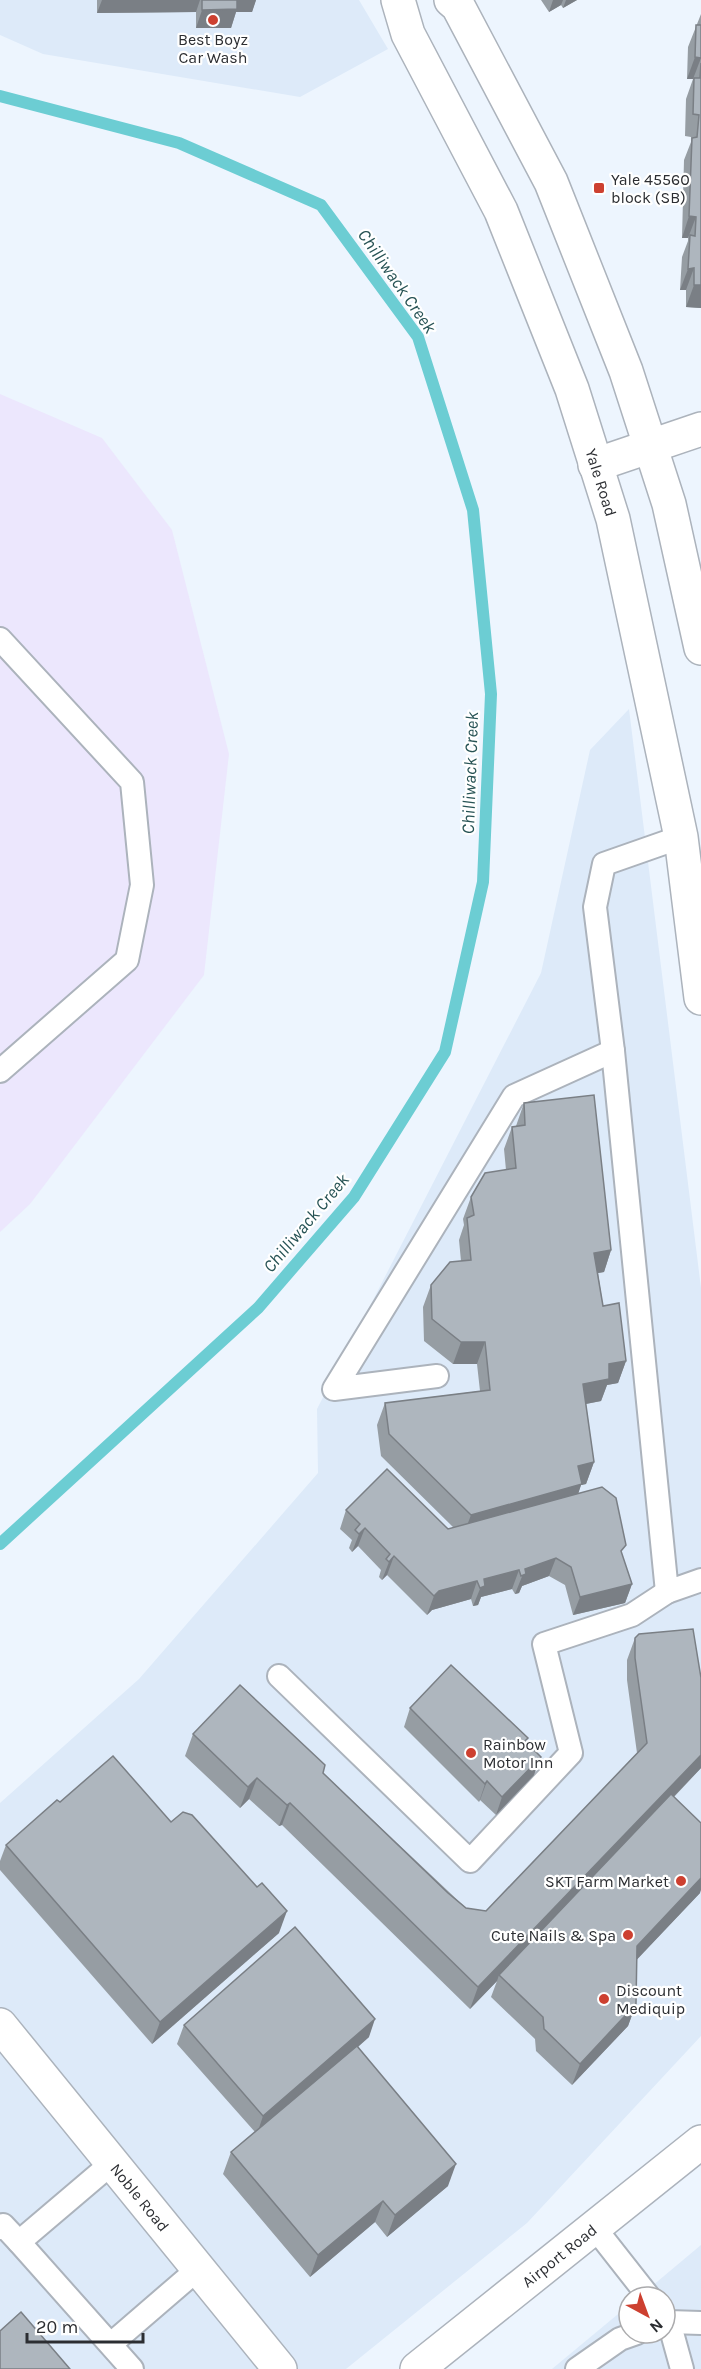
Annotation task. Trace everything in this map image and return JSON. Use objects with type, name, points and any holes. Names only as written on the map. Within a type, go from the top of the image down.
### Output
[{"type":"main road","name":"Yale Road","points":[[399,0],[408,34],[501,211],[572,389],[613,519],[681,837],[701,998]]},
{"type":"main road","points":[[451,0],[458,6],[550,182],[626,371],[669,504],[701,648]]},
{"type":"main road","points":[[595,465],[701,429]]},
{"type":"main road","name":"Noble Road","points":[[0,2025],[280,2369]]},
{"type":"main road","name":"Airport Road","points":[[425,2367],[701,2141]]},
{"type":"lane","points":[[0,639],[132,782],[142,885],[127,960],[0,1071]]},
{"type":"lane","points":[[667,1592],[613,1051],[595,907],[604,864],[681,837]]},
{"type":"lane","points":[[437,1376],[334,1389],[514,1096],[613,1051]]},
{"type":"lane","points":[[279,1676],[470,1861],[571,1753],[544,1644],[632,1615],[667,1592],[701,1581]]},
{"type":"lane","points":[[19,2242],[112,2163]]},
{"type":"lane","points":[[0,2228],[3,2225],[19,2242],[132,2369]]},
{"type":"lane","points":[[594,2227],[640,2285]]},
{"type":"lane","points":[[111,2344],[198,2269]]},
{"type":"lane","points":[[677,2322],[701,2323]]},
{"type":"lane","points":[[577,2369],[617,2341]]},
{"type":"lane","points":[[674,2345],[682,2369]]},
{"type":"shaded area","points":[[0,0],[359,0],[388,49],[300,97],[43,54],[0,35]]},
{"type":"shaded area","points":[[0,394],[102,438],[172,530],[229,754],[204,975],[30,1204],[0,1232]]},
{"type":"shaded area","points":[[629,709],[701,1288],[701,2036],[527,2223],[346,2369],[0,2369],[0,1803],[139,1679],[318,1473],[317,1409],[541,973],[590,750]]},
{"type":"shaded area","points":[[701,2245],[701,2369],[552,2369],[617,2315],[617,2345],[677,2345],[677,2285],[653,2285]]},
{"type":"building","points":[[202,0],[237,0],[237,9],[202,10]]},
{"type":"building","points":[[696,25],[701,25],[701,58],[695,57]]},
{"type":"building","points":[[701,63],[701,285],[694,285],[694,268],[688,269],[690,235],[695,236],[696,217],[689,216],[692,138],[697,137],[699,115],[693,114],[694,78],[700,78]]},
{"type":"building","points":[[594,1095],[611,1250],[594,1253],[603,1306],[619,1303],[626,1361],[609,1364],[609,1379],[583,1384],[594,1462],[578,1466],[582,1484],[471,1515],[389,1434],[385,1403],[490,1390],[485,1342],[461,1342],[432,1319],[431,1285],[450,1262],[471,1260],[467,1218],[474,1215],[471,1197],[485,1173],[516,1168],[512,1127],[525,1125],[524,1103]]},
{"type":"building","points":[[387,1469],[448,1529],[602,1487],[616,1498],[626,1545],[621,1551],[632,1584],[580,1597],[571,1567],[556,1558],[525,1569],[526,1574],[521,1576],[519,1570],[484,1579],[485,1586],[480,1588],[477,1581],[439,1591],[434,1596],[394,1556],[389,1562],[386,1559],[390,1554],[365,1528],[359,1534],[355,1530],[360,1524],[346,1510]]},
{"type":"building","points":[[693,1629],[701,1678],[701,1755],[478,1987],[290,1803],[287,1805],[257,1778],[248,1787],[193,1734],[240,1685],[325,1765],[323,1773],[448,1893],[466,1908],[486,1911],[647,1743],[635,1658],[635,1638],[639,1634]]},
{"type":"building","points":[[451,1665],[528,1738],[525,1741],[541,1757],[502,1797],[487,1781],[485,1784],[410,1708]]},
{"type":"building","points":[[113,1756],[171,1822],[183,1812],[192,1815],[257,1887],[262,1883],[287,1911],[160,2022],[6,1845],[57,1800],[60,1802]]},
{"type":"building","points":[[671,1794],[701,1823],[701,1878],[637,1946],[636,2004],[580,2064],[544,2029],[543,2017],[499,1975]]},
{"type":"building","points":[[295,1927],[375,2019],[263,2116],[184,2025]]},
{"type":"building","points":[[357,2046],[456,2164],[395,2215],[383,2201],[318,2255],[231,2152]]},
{"type":"building","points":[[21,2312],[70,2369],[0,2369],[0,2331]]},
{"type":"waterway","name":"Chilliwack Creek","points":[[0,96],[179,143],[321,205],[418,337],[473,510],[491,694],[483,882],[445,1052],[354,1197],[258,1308],[0,1544]]},
{"type":"place","name":"Best Boyz Car Wash","points":[[213,20]]},
{"type":"place","name":"Yale 45560 block (SB)","points":[[599,188]]},
{"type":"place","name":"Rainbow Motor Inn","points":[[471,1753]]},
{"type":"place","name":"SKT Farm Market","points":[[681,1881]]},
{"type":"place","name":"Cute Nails & Spa","points":[[628,1935]]},
{"type":"place","name":"Discount Mediquip","points":[[604,1999]]}]
